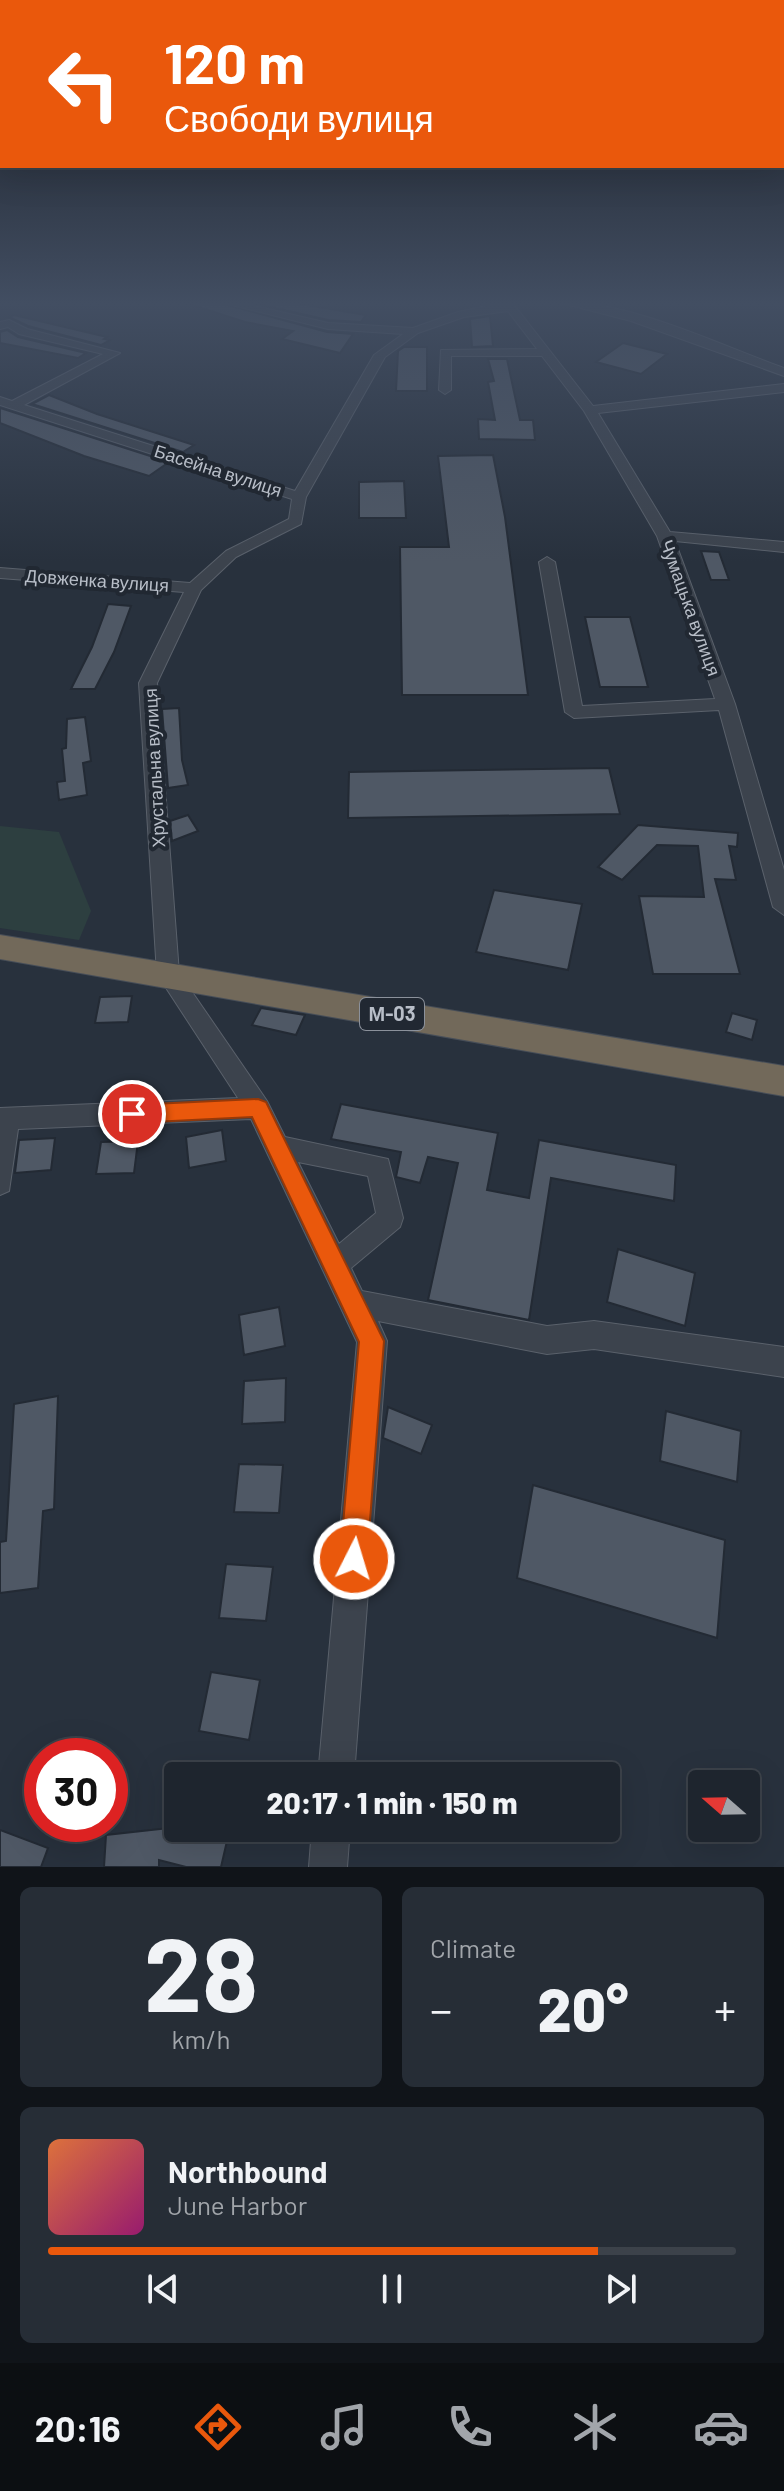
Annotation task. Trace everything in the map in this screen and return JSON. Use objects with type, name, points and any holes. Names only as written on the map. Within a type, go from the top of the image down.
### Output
[{"type":"highway","name":"М-03","points":[[0,947],[784,1081]]},
{"type":"street","points":[[6,403],[38,388]]},
{"type":"street","name":"Хрустальна вулиця","points":[[168,974],[148,683],[194,588],[231,554],[296,521],[299,497],[361,388]]},
{"type":"street","name":"Чумацька вулиця","points":[[573,388],[590,410],[665,536],[726,704],[780,874],[784,907]]},
{"type":"street","points":[[590,410],[783,388]]},
{"type":"street","name":"Басейна вулиця","points":[[6,403],[299,497]]},
{"type":"street","points":[[665,536],[784,547]]},
{"type":"street","points":[[547,562],[574,712],[726,704]]},
{"type":"street","name":"Довженка вулиця","points":[[0,573],[194,588]]},
{"type":"street","points":[[168,974],[258,1108],[372,1341],[337,1762]]},
{"type":"street","points":[[0,1183],[3,1119],[258,1108]]},
{"type":"street","points":[[277,1147],[379,1167],[390,1218],[334,1265]]},
{"type":"street","points":[[353,1303],[547,1340],[594,1335],[784,1362]]},
{"type":"street","points":[[328,1867],[330,1842]]},
{"type":"shaded area","points":[[0,826],[59,832],[91,911],[79,940],[0,928]]},
{"type":"building","points":[[396,388],[427,388],[427,391],[396,391]]},
{"type":"building","points":[[489,388],[513,388],[520,420],[533,420],[535,440],[479,439],[478,419],[495,420]]},
{"type":"building","points":[[49,395],[194,445],[183,452],[32,404]]},
{"type":"building","points":[[0,408],[169,462],[149,476],[84,456],[0,423]]},
{"type":"building","points":[[493,455],[505,517],[528,695],[402,695],[400,547],[449,547],[438,456]]},
{"type":"building","points":[[404,481],[406,518],[359,518],[359,482]]},
{"type":"building","points":[[701,551],[719,552],[729,580],[711,580]]},
{"type":"building","points":[[108,604],[131,606],[114,652],[95,689],[71,689],[92,647]]},
{"type":"building","points":[[585,617],[630,617],[648,687],[600,687]]},
{"type":"building","points":[[179,708],[182,760],[188,785],[168,788],[162,709]]},
{"type":"building","points":[[85,717],[91,761],[83,763],[87,795],[59,800],[57,782],[65,781],[62,749],[66,748],[67,719]]},
{"type":"building","points":[[609,768],[620,814],[348,818],[349,772]]},
{"type":"building","points":[[188,815],[198,831],[172,841],[170,821]]},
{"type":"building","points":[[638,825],[738,833],[737,847],[729,846],[736,880],[715,879],[740,974],[653,974],[639,896],[704,897],[698,846],[657,845],[622,880],[598,867]]},
{"type":"building","points":[[494,890],[582,904],[568,970],[476,952]]},
{"type":"building","points":[[132,996],[128,1022],[95,1023],[100,997]]},
{"type":"building","points":[[261,1008],[305,1015],[296,1035],[252,1025]]},
{"type":"building","points":[[732,1013],[757,1020],[752,1040],[726,1032]]},
{"type":"building","points":[[341,1104],[498,1133],[487,1190],[529,1198],[539,1140],[676,1165],[674,1201],[551,1178],[529,1320],[428,1300],[458,1163],[428,1157],[420,1183],[396,1177],[401,1152],[331,1139]]},
{"type":"building","points":[[222,1130],[226,1161],[189,1168],[186,1137]]},
{"type":"building","points":[[55,1138],[51,1170],[15,1173],[19,1140]]},
{"type":"building","points":[[138,1141],[134,1173],[96,1174],[101,1142]]},
{"type":"building","points":[[618,1249],[695,1273],[685,1326],[607,1302]]},
{"type":"building","points":[[279,1307],[285,1346],[244,1355],[239,1315]]},
{"type":"building","points":[[286,1378],[285,1422],[242,1424],[244,1381]]},
{"type":"building","points":[[58,1396],[54,1509],[43,1511],[38,1588],[0,1593],[0,1542],[6,1541],[14,1404]]},
{"type":"building","points":[[388,1407],[432,1425],[421,1454],[383,1438]]},
{"type":"building","points":[[666,1411],[741,1431],[737,1482],[660,1461]]},
{"type":"building","points":[[239,1464],[283,1465],[279,1513],[234,1512]]},
{"type":"building","points":[[533,1485],[725,1540],[717,1638],[517,1578]]},
{"type":"building","points":[[226,1564],[273,1567],[266,1621],[219,1618]]},
{"type":"building","points":[[211,1672],[260,1680],[249,1740],[199,1731]]},
{"type":"building","points":[[164,1829],[164,1842],[227,1842],[221,1867],[186,1867],[159,1860],[159,1867],[104,1867],[106,1842],[128,1842],[128,1833]]},
{"type":"building","points":[[0,1830],[24,1839],[24,1842],[48,1848],[41,1867],[0,1867]]},
{"type":"route","points":[[132,1114],[258,1108],[372,1341],[354,1559]]}]
